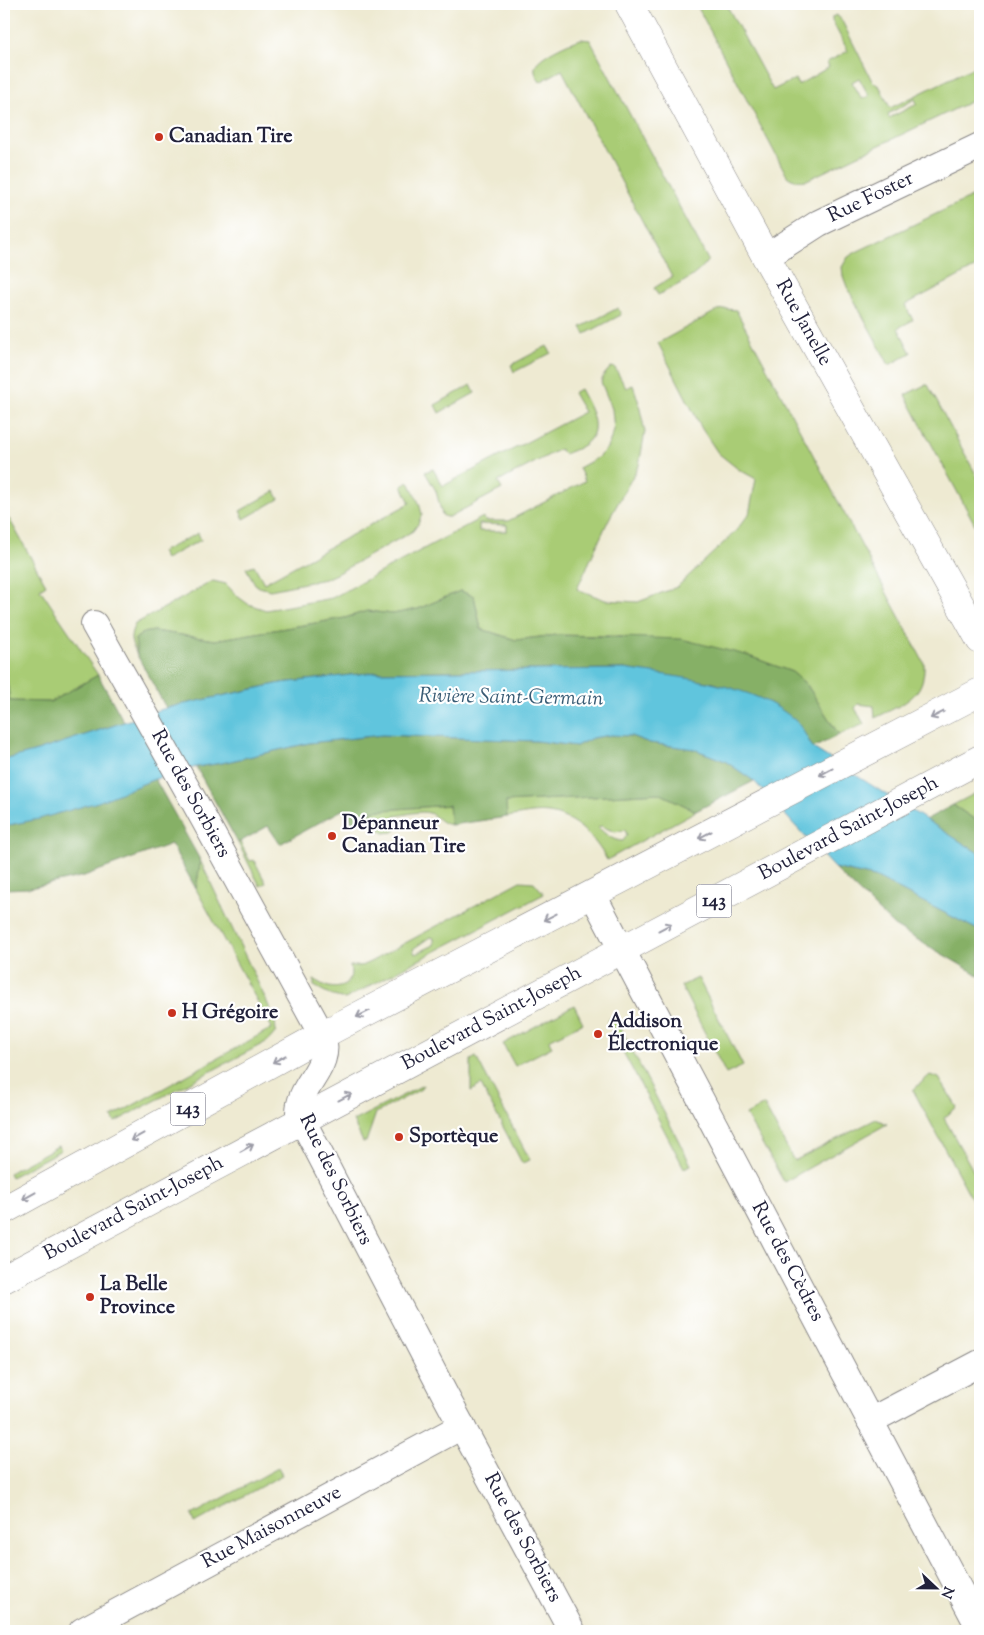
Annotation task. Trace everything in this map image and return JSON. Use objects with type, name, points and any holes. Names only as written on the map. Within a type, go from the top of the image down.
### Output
[{"type":"main road","name":"Rue Janelle","points":[[629,4],[766,257],[980,640]]},
{"type":"main road","name":"143","points":[[4,1210],[322,1035],[980,692]]},
{"type":"main road","name":"Boulevard Saint-Joseph","points":[[4,1279],[980,759]]},
{"type":"street","name":"Rue Foster","points":[[766,257],[818,223],[980,146]]},
{"type":"street","name":"Rue des Sorbiers","points":[[94,624],[322,1035],[326,1053],[298,1108],[299,1114],[462,1426],[572,1631]]},
{"type":"street","name":"Rue des Cèdres","points":[[593,895],[980,1629]]},
{"type":"street","points":[[870,1421],[980,1362]]},
{"type":"street","name":"Rue Maisonneuve","points":[[82,1631],[462,1426]]},
{"type":"green space","points":[[696,4],[726,4],[773,90],[795,79],[798,85],[829,67],[827,62],[848,51],[832,21],[832,17],[836,15],[841,19],[872,81],[880,87],[890,108],[980,64],[980,97],[807,180],[796,180],[787,176]],"holes":[[[859,78],[869,96],[862,99],[852,82]],[[915,99],[917,104],[889,118],[888,114]]]},
{"type":"green space","points":[[581,39],[590,40],[708,260],[698,272],[658,295],[654,288],[672,277],[562,70],[540,82],[535,73],[537,63],[547,54]]},
{"type":"green space","points":[[980,193],[980,265],[905,305],[913,320],[898,328],[911,353],[889,365],[847,287],[842,267],[848,257],[856,252]]},
{"type":"green space","points":[[618,308],[621,315],[585,334],[581,327]]},
{"type":"green space","points":[[718,310],[736,310],[924,663],[924,675],[921,684],[916,692],[903,704],[875,718],[874,706],[858,704],[855,708],[864,724],[839,735],[807,685],[792,672],[746,655],[616,636],[556,635],[516,640],[481,629],[474,596],[460,591],[418,609],[393,614],[367,611],[345,618],[215,640],[154,631],[143,633],[135,639],[137,655],[131,640],[135,624],[213,581],[226,584],[248,604],[266,610],[332,598],[483,517],[485,521],[508,521],[585,481],[579,468],[597,458],[607,448],[614,431],[612,409],[601,382],[611,367],[615,368],[626,388],[633,385],[645,432],[639,465],[608,521],[577,589],[605,600],[638,602],[677,587],[734,533],[749,514],[756,479],[738,469],[718,453],[702,429],[658,343]],"holes":[[[479,524],[507,525],[507,531],[479,531]]]},
{"type":"green space","points":[[547,346],[551,353],[514,372],[511,365]]},
{"type":"green space","points":[[471,385],[475,393],[439,413],[435,405]]},
{"type":"green space","points":[[928,385],[980,482],[980,534],[905,395]]},
{"type":"green space","points":[[580,389],[593,419],[593,434],[589,440],[580,447],[564,454],[560,449],[498,482],[502,489],[449,517],[442,515],[436,491],[425,472],[433,469],[443,486],[584,412],[573,393]]},
{"type":"green space","points":[[409,482],[422,514],[413,531],[325,579],[270,590],[255,584],[246,568],[254,565],[264,583],[410,503],[402,486]]},
{"type":"green space","points":[[275,491],[279,499],[244,519],[240,511]]},
{"type":"green space","points":[[4,515],[10,520],[46,585],[40,589],[98,675],[50,702],[10,701],[4,664]]},
{"type":"green space","points":[[198,533],[201,540],[165,559],[161,552]]},
{"type":"green space","points":[[460,591],[474,596],[481,629],[516,640],[556,635],[681,639],[746,655],[792,672],[807,685],[839,735],[813,748],[798,723],[770,703],[714,683],[624,669],[377,672],[281,683],[166,708],[137,655],[135,639],[143,633],[154,631],[215,640],[345,618],[367,611],[393,614],[418,609]]},
{"type":"green space","points":[[4,664],[10,701],[50,702],[98,675],[124,722],[4,760]]},
{"type":"green space","points":[[382,735],[537,741],[576,746],[592,738],[611,735],[631,736],[650,743],[694,749],[725,761],[754,781],[696,811],[659,793],[506,802],[507,817],[451,825],[449,805],[371,811],[372,817],[353,824],[344,809],[280,844],[268,826],[238,843],[196,767],[309,743]]},
{"type":"green space","points":[[155,779],[199,858],[200,864],[196,889],[171,844],[84,876],[30,888],[4,889],[4,826],[81,806]]},
{"type":"green space","points":[[980,791],[980,823],[953,805]]},
{"type":"green space","points":[[659,793],[696,811],[607,860],[597,844],[576,824],[558,815],[549,813],[507,817],[505,802]],"holes":[[[601,826],[615,832],[625,830],[627,835],[623,841],[616,840],[606,835],[598,827]]]},
{"type":"green space","points":[[449,805],[451,825],[444,823],[429,813],[417,812],[395,816],[396,830],[384,833],[380,830],[370,811]]},
{"type":"green space","points":[[953,805],[980,823],[980,854],[925,820]]},
{"type":"green space","points":[[240,842],[250,861],[254,860],[266,883],[260,886],[238,843]]},
{"type":"green space","points":[[199,858],[275,1019],[276,1032],[268,1041],[115,1122],[112,1117],[272,1028],[196,889],[200,864]]},
{"type":"green space","points":[[834,868],[875,877],[980,931],[980,976],[894,926]]},
{"type":"green space","points":[[520,881],[534,882],[544,894],[345,999],[333,996],[314,986],[314,980],[329,987],[343,986],[351,976],[350,966],[361,966]],"holes":[[[430,937],[434,938],[434,945],[415,954],[413,949]]]},
{"type":"green space","points":[[698,978],[743,1066],[726,1074],[681,986]]},
{"type":"green space","points":[[574,1005],[583,1023],[549,1040],[552,1047],[515,1066],[503,1044]]},
{"type":"green space","points":[[614,1015],[691,1165],[684,1168],[607,1021]]},
{"type":"green space","points":[[476,1057],[530,1160],[522,1163],[481,1085],[471,1091],[471,1060]]},
{"type":"green space","points":[[930,1075],[939,1078],[957,1107],[944,1118],[980,1183],[980,1214],[913,1090]]},
{"type":"green space","points":[[423,1085],[421,1089],[376,1113],[366,1142],[363,1142],[353,1121]]},
{"type":"green space","points":[[764,1105],[794,1161],[876,1119],[887,1124],[784,1182],[746,1115]]},
{"type":"green space","points":[[58,1146],[61,1150],[11,1177],[9,1173]]},
{"type":"green space","points":[[278,1468],[282,1475],[195,1523],[192,1515]]},
{"type":"water","name":"Rivière Saint-Germain","points":[[624,669],[692,679],[738,690],[760,698],[780,709],[797,722],[813,748],[980,854],[980,931],[875,877],[834,868],[754,781],[725,761],[694,749],[650,743],[631,736],[611,735],[592,738],[576,746],[537,741],[382,735],[309,743],[196,767],[155,779],[98,802],[39,819],[4,826],[4,760],[37,751],[166,708],[281,683],[377,672]]},
{"type":"place","name":"Canadian Tire","points":[[159,137]]},
{"type":"place","name":"Dépanneur Canadian Tire","points":[[332,836]]},
{"type":"place","name":"H Grégoire","points":[[172,1013]]},
{"type":"place","name":"Addison Électronique","points":[[598,1034]]},
{"type":"place","name":"Sportèque","points":[[399,1137]]},
{"type":"place","name":"La Belle Province","points":[[90,1297]]}]
